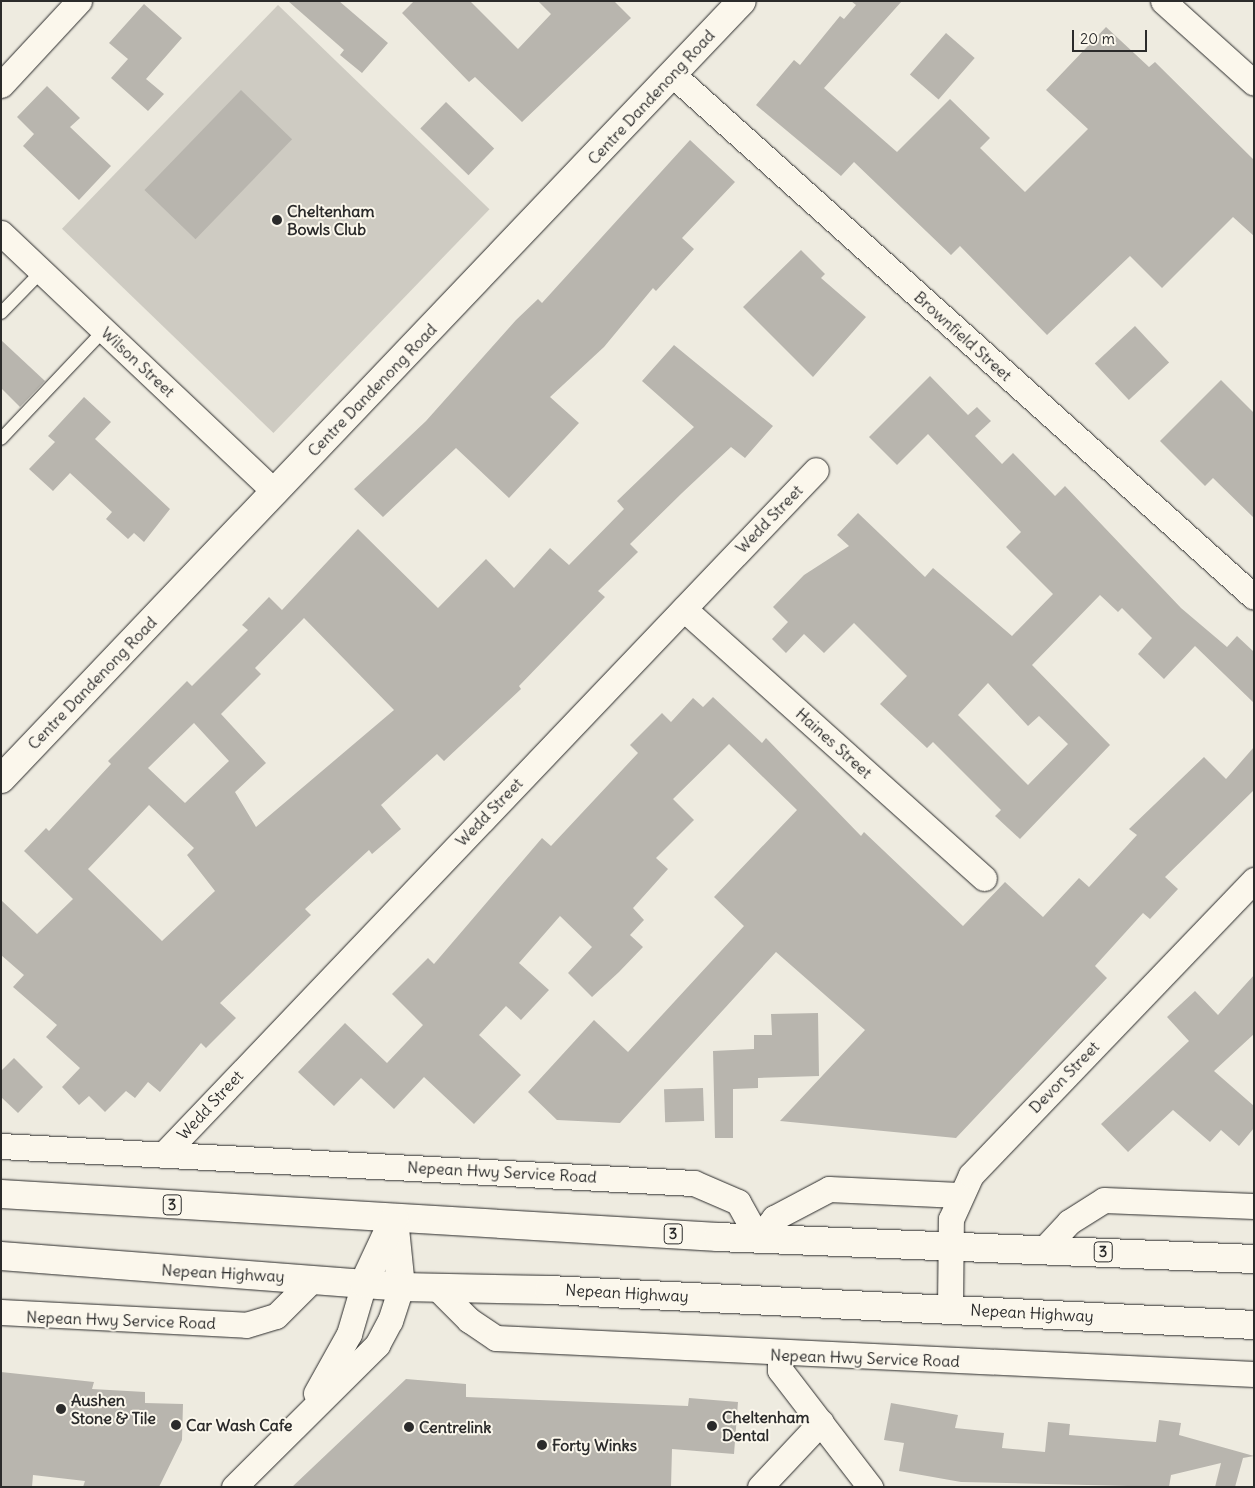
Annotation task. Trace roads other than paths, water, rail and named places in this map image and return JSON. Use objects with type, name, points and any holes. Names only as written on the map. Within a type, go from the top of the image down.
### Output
[{"type":"main road","name":"Centre Dandenong Road","points":[[1,779],[742,1]]},
{"type":"main road","name":"3","points":[[1,1194],[394,1219],[758,1238],[952,1248],[1254,1259]]},
{"type":"main road","points":[[364,1283],[394,1219]]},
{"type":"main road","points":[[394,1219],[401,1287]]},
{"type":"main road","name":"Nepean Highway","points":[[1,1256],[401,1287],[950,1308],[1254,1325]]},
{"type":"street","points":[[1,85],[80,1]]},
{"type":"street","points":[[1163,1],[1254,83]]},
{"type":"street","name":"Brownfield Street","points":[[672,74],[1254,597]]},
{"type":"street","name":"Wilson Street","points":[[1,233],[275,492]]},
{"type":"street","name":"Wedd Street","points":[[163,1155],[816,470]]},
{"type":"street","name":"Haines Street","points":[[684,609],[984,878]]},
{"type":"street","name":"Devon Street","points":[[950,1308],[951,1219],[959,1195],[989,1155],[1254,880]]},
{"type":"street","name":"Nepean Hwy Service Road","points":[[1,1146],[694,1183],[738,1202],[758,1238]]},
{"type":"street","points":[[758,1238],[774,1218],[829,1189],[959,1195]]},
{"type":"street","points":[[1043,1250],[1068,1222],[1104,1200],[1254,1206]]},
{"type":"street","name":"Nepean Hwy Service Road","points":[[1,1312],[246,1325],[276,1316],[313,1279]]},
{"type":"street","points":[[302,1417],[346,1340],[364,1283]]},
{"type":"street","points":[[234,1487],[382,1336],[401,1287]]},
{"type":"street","name":"Nepean Hwy Service Road","points":[[436,1287],[469,1320],[496,1338],[780,1354],[1254,1374]]},
{"type":"street","points":[[780,1354],[780,1370],[870,1487]]},
{"type":"street","points":[[760,1487],[821,1422]]},
{"type":"lane","points":[[1,313],[42,272]]},
{"type":"lane","points":[[1,438],[104,330]]},
{"type":"place","name":"Cheltenham Bowls Club","points":[[277,220]]},
{"type":"place","name":"Aushen Stone & Tile","points":[[61,1409]]},
{"type":"place","name":"Car Wash Cafe","points":[[176,1425]]},
{"type":"place","name":"Cheltenham Dental","points":[[712,1426]]},
{"type":"place","name":"Centrelink","points":[[409,1427]]},
{"type":"place","name":"Forty Winks","points":[[542,1445]]}]
